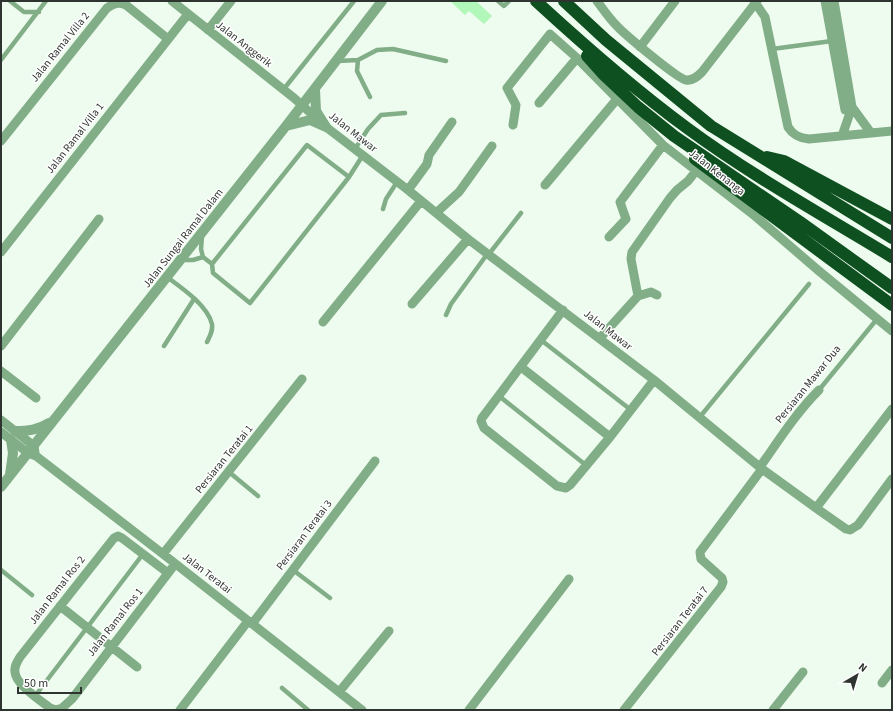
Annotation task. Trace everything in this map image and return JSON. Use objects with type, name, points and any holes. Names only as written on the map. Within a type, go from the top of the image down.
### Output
[{"type":"highway","points":[[536,1],[578,40],[639,92],[688,129],[755,174],[892,257]]},
{"type":"highway","points":[[564,1],[606,40],[712,126],[892,238]]},
{"type":"highway","points":[[569,1],[606,40]]},
{"type":"highway","points":[[578,40],[582,50],[604,75],[638,107],[674,136],[800,222],[891,288]]},
{"type":"highway","points":[[674,136],[698,162],[892,304]]},
{"type":"highway","points":[[758,155],[784,161],[892,219]]},
{"type":"street","name":"Jalan Anggerik","points":[[172,1],[302,105]]},
{"type":"street","points":[[208,30],[231,1]]},
{"type":"street","name":"Jalan Sungai Ramal Dalam","points":[[1,487],[33,452],[56,418],[286,126],[382,1]]},
{"type":"street","points":[[597,1],[616,26],[640,47],[680,79],[690,80],[698,76],[756,2],[766,17],[788,127],[791,133],[802,139],[892,131]]},
{"type":"street","points":[[640,47],[675,1]]},
{"type":"street","points":[[825,1],[832,41],[848,108],[871,132]]},
{"type":"street","points":[[834,1],[848,108],[842,136]]},
{"type":"street","name":"Jalan Ramal Villa 2","points":[[1,140],[107,8],[112,4],[120,2],[126,5],[168,39]]},
{"type":"street","name":"Jalan Ramal Villa 1","points":[[1,252],[188,14]]},
{"type":"street","points":[[513,125],[516,105],[507,88],[550,34],[552,15]]},
{"type":"street","name":"Jalan Kenanga","points":[[550,34],[577,58],[663,145],[755,216],[892,331]]},
{"type":"street","points":[[539,103],[577,58]]},
{"type":"street","points":[[314,90],[316,111],[326,127]]},
{"type":"street","points":[[545,185],[617,99]]},
{"type":"street","name":"Jalan Mawar","points":[[302,105],[326,127],[408,190],[468,239],[654,380],[761,468],[846,528],[850,530],[858,525],[892,479]]},
{"type":"street","points":[[286,126],[310,120],[326,127]]},
{"type":"street","points":[[408,190],[428,164],[429,156],[452,122]]},
{"type":"street","points":[[609,237],[626,219],[620,202],[663,145]]},
{"type":"street","points":[[436,213],[459,192],[492,146]]},
{"type":"street","points":[[638,296],[631,259],[632,252],[670,198],[696,171]]},
{"type":"street","points":[[323,322],[421,201]]},
{"type":"street","points":[[1,346],[99,219]]},
{"type":"street","points":[[412,304],[468,239]]},
{"type":"street","points":[[600,338],[638,296],[651,292],[657,296]]},
{"type":"street","points":[[563,310],[482,418],[484,428],[557,486],[566,488],[570,485],[587,466],[654,380]]},
{"type":"street","points":[[521,367],[610,437]]},
{"type":"street","points":[[1,371],[36,398]]},
{"type":"street","name":"Persiaran Teratai 1","points":[[164,554],[302,379]]},
{"type":"street","name":"Persiaran Mawar Dua","points":[[761,468],[791,422],[804,405],[819,390]]},
{"type":"street","points":[[816,508],[892,409]]},
{"type":"street","points":[[1,432],[13,435],[41,428],[56,418]]},
{"type":"street","points":[[1,420],[13,435],[13,453],[9,477]]},
{"type":"street","name":"Jalan Teratai","points":[[13,435],[362,710]]},
{"type":"street","name":"Persiaran Teratai 3","points":[[180,710],[293,570],[375,461]]},
{"type":"street","name":"Persiaran Teratai 7","points":[[624,710],[721,587],[723,582],[722,578],[701,559],[700,552],[761,468]]},
{"type":"street","name":"Jalan Ramal Ros 2","points":[[54,709],[18,682],[14,674],[16,666],[20,657],[114,538],[118,536],[122,538],[168,573]]},
{"type":"street","name":"Jalan Ramal Ros 1","points":[[54,709],[62,708],[72,699],[175,563]]},
{"type":"street","points":[[469,710],[569,579]]},
{"type":"street","points":[[60,606],[137,667]]},
{"type":"street","points":[[339,692],[389,631]]},
{"type":"street","points":[[882,683],[892,670]]},
{"type":"street","points":[[773,710],[803,672]]},
{"type":"lane","points":[[10,1],[24,12],[39,12]]},
{"type":"lane","points":[[1,60],[46,1]]},
{"type":"lane","points":[[283,90],[354,1]]},
{"type":"lane","points":[[498,1],[504,6],[509,1]]},
{"type":"lane","points":[[772,50],[832,41]]},
{"type":"lane","points":[[336,61],[358,60],[377,50],[393,49],[446,61]]},
{"type":"lane","points":[[358,60],[357,72],[370,97]]},
{"type":"lane","points":[[355,149],[368,129],[381,115],[405,114]]},
{"type":"lane","points":[[349,176],[307,145],[212,264],[213,273],[250,303],[349,176],[363,156]]},
{"type":"lane","points":[[383,209],[386,199],[397,182]]},
{"type":"lane","points":[[446,315],[451,304],[521,213]]},
{"type":"lane","points":[[202,233],[201,250],[203,257],[212,264]]},
{"type":"lane","points":[[181,260],[193,260],[203,257]]},
{"type":"lane","points":[[167,277],[194,299],[209,317],[212,325],[211,334],[207,342]]},
{"type":"lane","points":[[699,418],[809,284]]},
{"type":"lane","points":[[164,346],[194,299]]},
{"type":"lane","name":"Persiaran Mawar Dua","points":[[819,390],[877,319]]},
{"type":"lane","points":[[541,340],[631,410]]},
{"type":"lane","points":[[499,396],[587,466]]},
{"type":"lane","points":[[229,472],[258,496]]},
{"type":"lane","points":[[35,696],[143,553]]},
{"type":"lane","points":[[1,570],[32,595]]},
{"type":"lane","points":[[293,570],[330,598]]},
{"type":"lane","points":[[282,688],[308,710]]},
{"type":"building","points":[[450,1],[476,1],[492,16],[484,24],[469,11],[465,15]]}]
